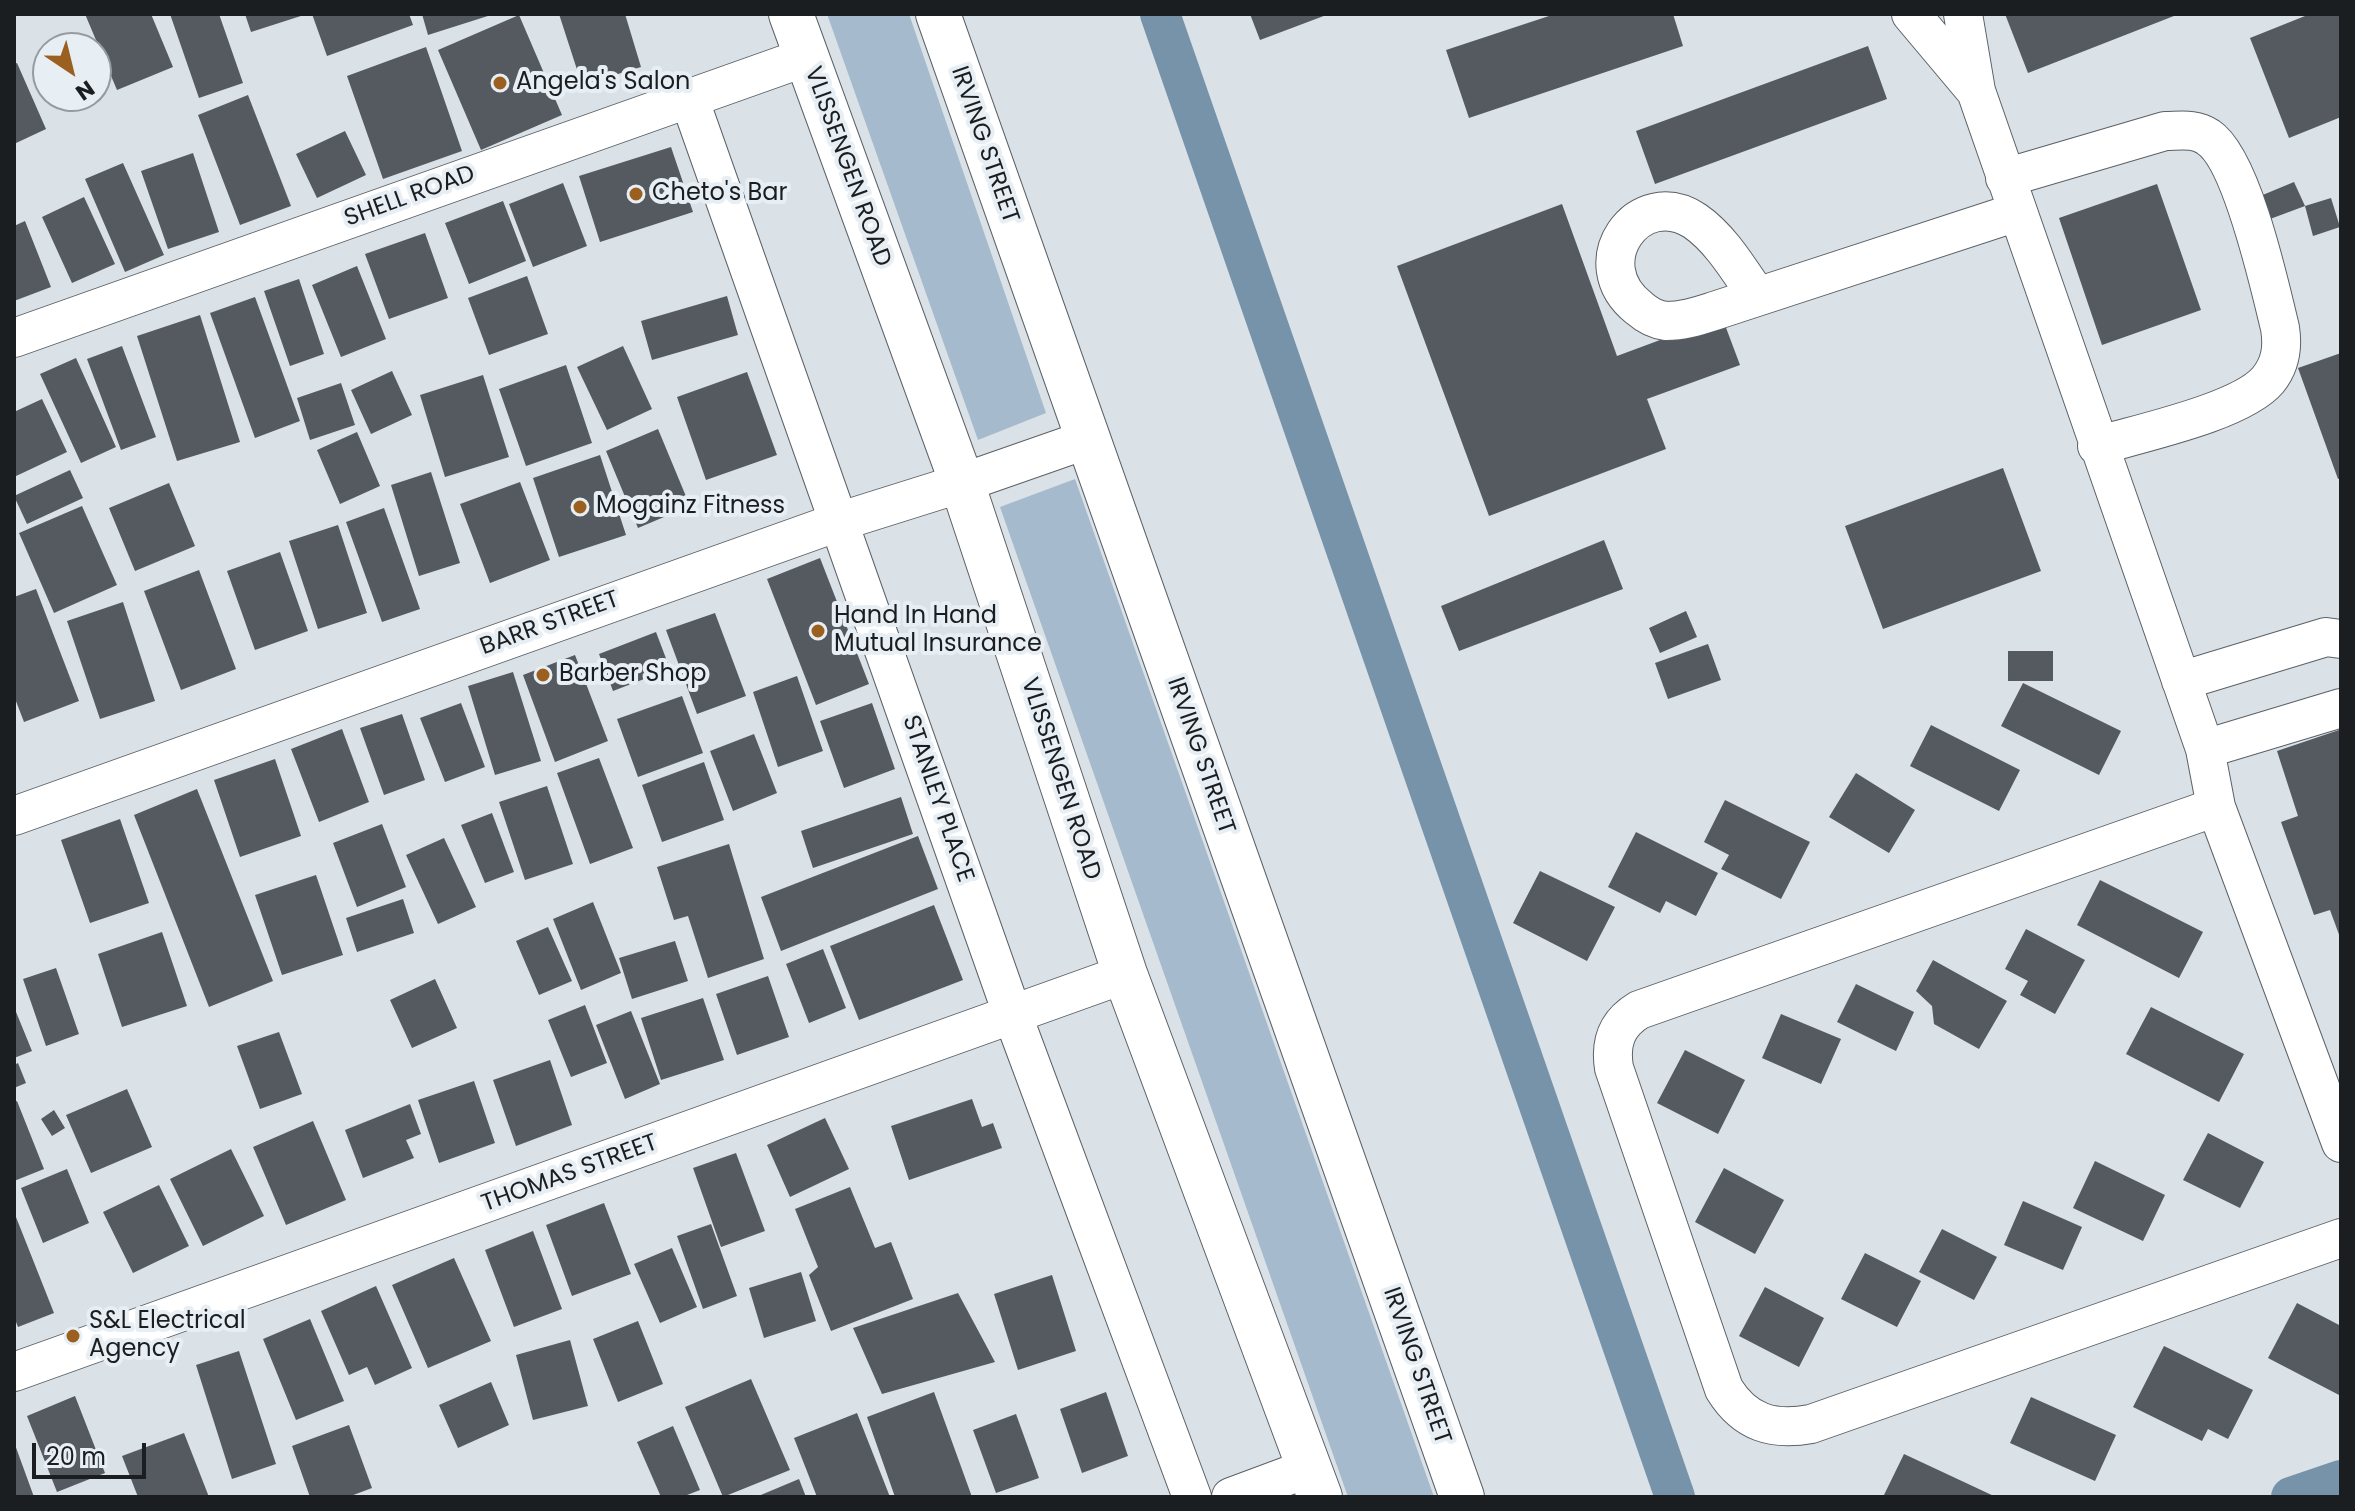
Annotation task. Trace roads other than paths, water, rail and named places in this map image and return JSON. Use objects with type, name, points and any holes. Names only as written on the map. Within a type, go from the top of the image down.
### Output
[{"type":"main road","name":"VLISSENGEN ROAD","points":[[791,14],[962,483],[1125,974],[1314,1483]]},
{"type":"main road","name":"IRVING STREET","points":[[938,14],[1462,1497]]},
{"type":"street","points":[[1911,14],[1976,91]]},
{"type":"street","points":[[1963,14],[1976,91],[2097,446],[2205,749],[2216,807],[2341,1143]]},
{"type":"street","name":"SHELL ROAD","points":[[14,338],[806,57]]},
{"type":"street","name":"STANLEY PLACE","points":[[689,98],[841,521],[1013,1016],[1192,1497]]},
{"type":"street","points":[[1757,296],[2165,131],[2192,130],[2209,137],[2219,148],[2237,181],[2262,257],[2280,328],[2283,348],[2278,362],[2268,380],[2247,397],[2097,446]]},
{"type":"street","name":"BARR STREET","points":[[14,816],[841,521],[1088,439]]},
{"type":"street","points":[[2181,681],[2326,637],[2341,639]]},
{"type":"street","points":[[2205,749],[2341,708]]},
{"type":"street","points":[[2216,807],[1639,1010],[1617,1030],[1612,1055],[1614,1068],[1724,1389],[1749,1417],[1770,1427],[1784,1429],[1811,1424],[2341,1238]]},
{"type":"street","name":"THOMAS STREET","points":[[14,1372],[1125,974]]},
{"type":"street","points":[[1231,1497],[1314,1483]]},
{"type":"waterway","points":[[1160,14],[1675,1497]]},
{"type":"waterway","points":[[2291,1497],[2341,1480]]},
{"type":"place","name":"Angela's Salon","points":[[500,83]]},
{"type":"place","name":"Cheto's Bar","points":[[636,194]]},
{"type":"place","name":"Mogainz Fitness","points":[[580,507]]},
{"type":"place","name":"Hand In Hand Mutual Insurance","points":[[818,631]]},
{"type":"place","name":"Barber Shop","points":[[543,675]]},
{"type":"place","name":"S&L Electrical Agency","points":[[73,1336]]}]
